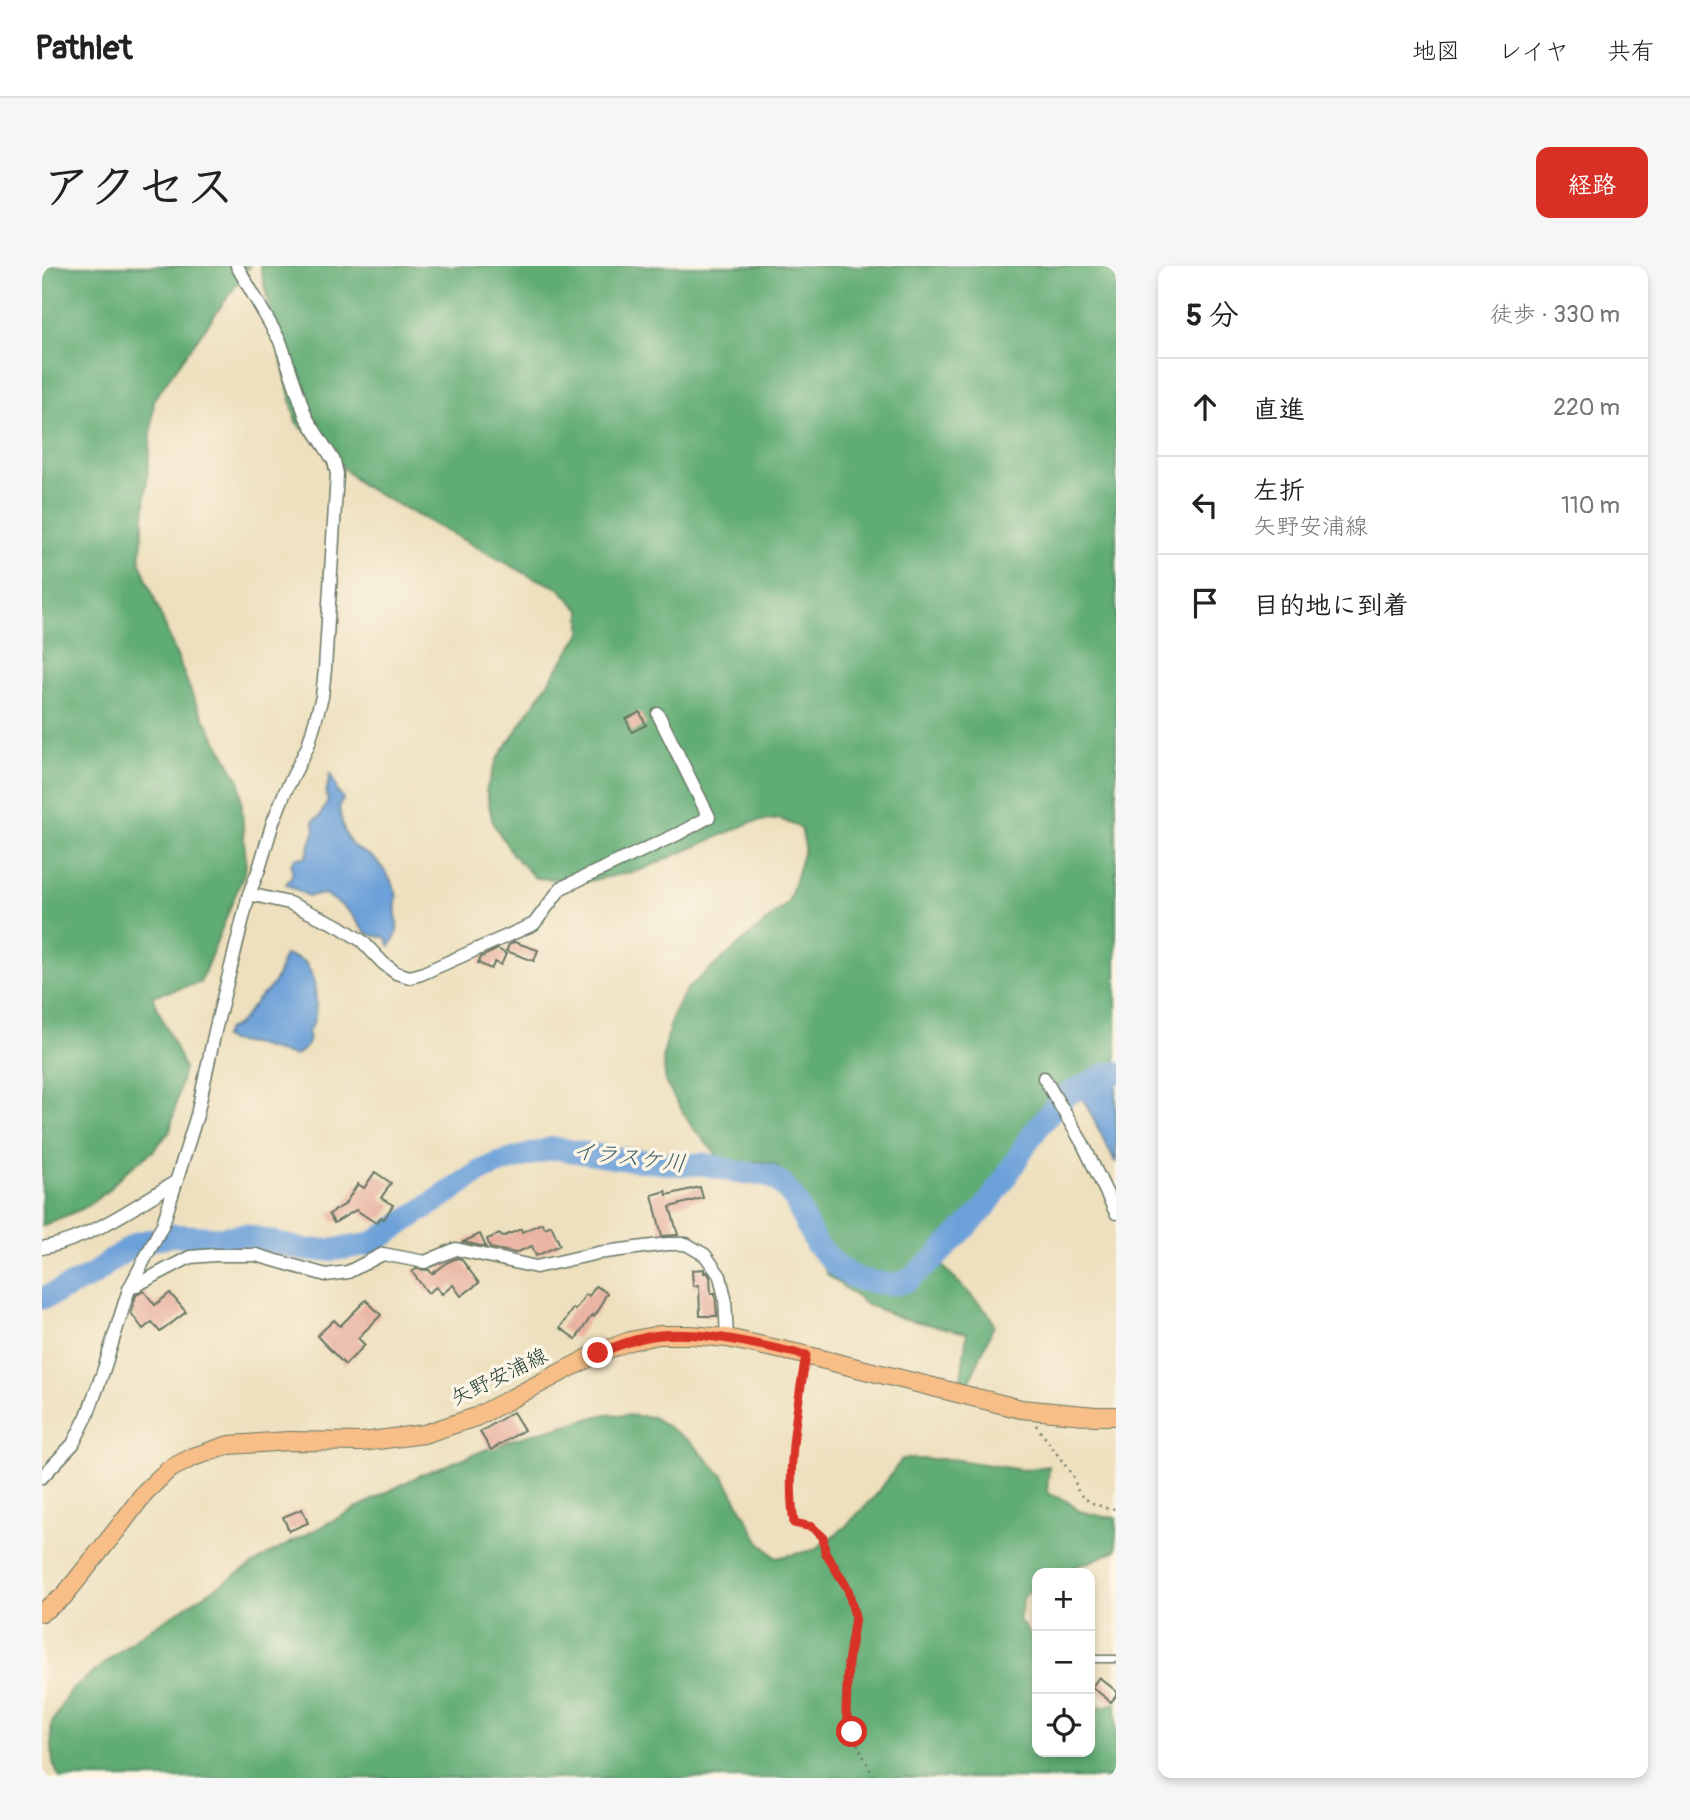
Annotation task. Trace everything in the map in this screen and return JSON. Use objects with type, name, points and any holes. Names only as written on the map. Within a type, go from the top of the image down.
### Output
[{"type":"main road","name":"矢野安浦線","points":[[42,1612],[63,1597],[145,1492],[168,1470],[193,1457],[229,1445],[289,1441],[362,1442],[425,1434],[477,1418],[598,1353],[629,1341],[659,1335],[727,1338],[1021,1409],[1116,1416]]},
{"type":"street","points":[[42,1477],[73,1444],[87,1416],[129,1289],[163,1223],[197,1115],[249,894],[273,822],[308,746],[322,698],[337,474],[334,461],[306,417],[280,341],[237,266]]},
{"type":"street","points":[[249,894],[289,903],[339,926],[362,941],[396,973],[410,977],[421,974],[534,924],[561,888],[709,817],[658,714]]},
{"type":"street","points":[[1044,1078],[1083,1144],[1116,1213]]},
{"type":"street","points":[[42,1248],[93,1231],[177,1181]]},
{"type":"street","points":[[129,1289],[190,1257],[256,1255],[326,1275],[348,1272],[383,1254],[425,1262],[456,1249],[536,1268],[598,1252],[686,1244],[705,1255],[720,1276],[725,1298],[727,1338]]},
{"type":"lane","points":[[1095,1659],[1116,1660]]},
{"type":"path","points":[[806,1355],[794,1428],[791,1507],[794,1523],[812,1527],[823,1537],[825,1552],[848,1589],[855,1617],[848,1663],[846,1713],[874,1778]]},
{"type":"path","points":[[1021,1409],[1073,1476],[1079,1494],[1090,1502],[1116,1509]]},
{"type":"green space","points":[[42,266],[250,266],[154,399],[140,562],[195,702],[240,782],[246,868],[200,983],[152,996],[184,1067],[170,1131],[153,1151],[124,1173],[105,1193],[84,1208],[42,1226]]},
{"type":"green space","points":[[260,266],[1116,266],[1116,1070],[1077,1085],[1050,1107],[975,1212],[933,1256],[989,1314],[994,1325],[969,1383],[961,1379],[967,1333],[901,1318],[866,1304],[827,1274],[783,1192],[777,1165],[760,1161],[739,1165],[725,1164],[692,1127],[666,1084],[663,1056],[673,1013],[687,989],[788,903],[805,847],[801,828],[780,819],[752,822],[641,870],[589,881],[535,878],[513,855],[493,823],[486,790],[497,760],[581,633],[581,611],[559,588],[530,576],[361,485],[296,422]]},
{"type":"green space","points":[[606,1414],[653,1417],[692,1443],[725,1478],[759,1541],[776,1558],[814,1550],[845,1527],[877,1494],[902,1459],[951,1459],[1022,1470],[1049,1466],[1047,1493],[1069,1502],[1079,1511],[1116,1517],[1116,1550],[1070,1568],[1032,1568],[1032,1590],[1024,1596],[1019,1620],[1032,1637],[1032,1757],[1095,1757],[1095,1705],[1103,1707],[1116,1703],[1116,1778],[60,1778],[53,1764],[51,1725],[69,1692],[136,1638],[269,1554],[420,1475],[511,1440]]},
{"type":"water","points":[[330,773],[343,800],[339,805],[347,837],[353,846],[379,863],[395,889],[397,931],[390,946],[385,937],[366,932],[347,910],[325,894],[308,896],[286,884],[292,875],[291,865],[295,858],[306,857],[315,829],[313,821],[320,816],[328,801],[326,794]]},
{"type":"water","points":[[284,955],[304,962],[313,981],[316,1009],[306,1046],[294,1056],[223,1038],[227,1030],[240,1023],[273,983]]},
{"type":"water","points":[[1116,1079],[1116,1163],[1081,1095]]},
{"type":"building","points":[[640,712],[646,725],[632,732],[626,719]]},
{"type":"building","points":[[514,942],[538,950],[534,961],[506,951]]},
{"type":"building","points":[[498,949],[506,954],[501,965],[495,962],[491,969],[478,963],[481,957]]},
{"type":"building","points":[[375,1172],[391,1183],[381,1198],[393,1205],[384,1219],[381,1217],[376,1223],[356,1210],[334,1223],[329,1214],[344,1205],[358,1184],[364,1188]]},
{"type":"building","points":[[700,1187],[703,1198],[670,1207],[678,1235],[662,1236],[652,1195],[666,1191],[667,1195]]},
{"type":"building","points":[[542,1223],[545,1228],[551,1225],[560,1245],[536,1256],[532,1246],[515,1253],[490,1248],[487,1239],[500,1234],[502,1237],[521,1229],[522,1232]]},
{"type":"building","points":[[480,1234],[486,1247],[463,1242]]},
{"type":"building","points":[[457,1258],[461,1259],[479,1283],[461,1296],[453,1285],[442,1294],[436,1287],[428,1293],[412,1272],[416,1269],[429,1270],[432,1274]]},
{"type":"building","points":[[704,1269],[704,1273],[707,1272],[710,1277],[711,1293],[715,1293],[717,1316],[700,1316],[699,1285],[693,1286],[692,1270]]},
{"type":"building","points":[[596,1286],[607,1293],[594,1317],[592,1315],[576,1339],[560,1328],[573,1308],[575,1310],[586,1294],[589,1296]]},
{"type":"building","points":[[144,1291],[155,1305],[170,1293],[186,1312],[160,1332],[152,1322],[143,1329],[131,1313],[136,1295]]},
{"type":"building","points":[[366,1300],[381,1315],[358,1338],[365,1345],[345,1365],[317,1336],[334,1320],[340,1326]]},
{"type":"building","points":[[513,1412],[524,1430],[491,1450],[480,1432]]},
{"type":"building","points":[[302,1509],[308,1523],[289,1531],[283,1517]]},
{"type":"building","points":[[1099,1677],[1116,1691],[1111,1702],[1095,1689]]},
{"type":"waterway","name":"イラスケ川","points":[[42,1298],[93,1275],[137,1243],[174,1235],[218,1238],[244,1235],[304,1250],[332,1250],[365,1245],[376,1241],[479,1172],[553,1148],[615,1158],[684,1165],[704,1164],[737,1172],[768,1175],[782,1184],[795,1200],[815,1243],[835,1264],[849,1275],[862,1280],[898,1284],[908,1280],[933,1260],[984,1209],[1029,1139],[1068,1094],[1106,1074],[1116,1073]]},
{"type":"route","points":[[598,1353],[629,1341],[659,1335],[691,1335],[727,1338],[806,1355],[794,1428],[791,1507],[794,1523],[812,1527],[823,1537],[825,1552],[848,1589],[855,1617],[848,1663],[846,1713],[852,1732]]}]
